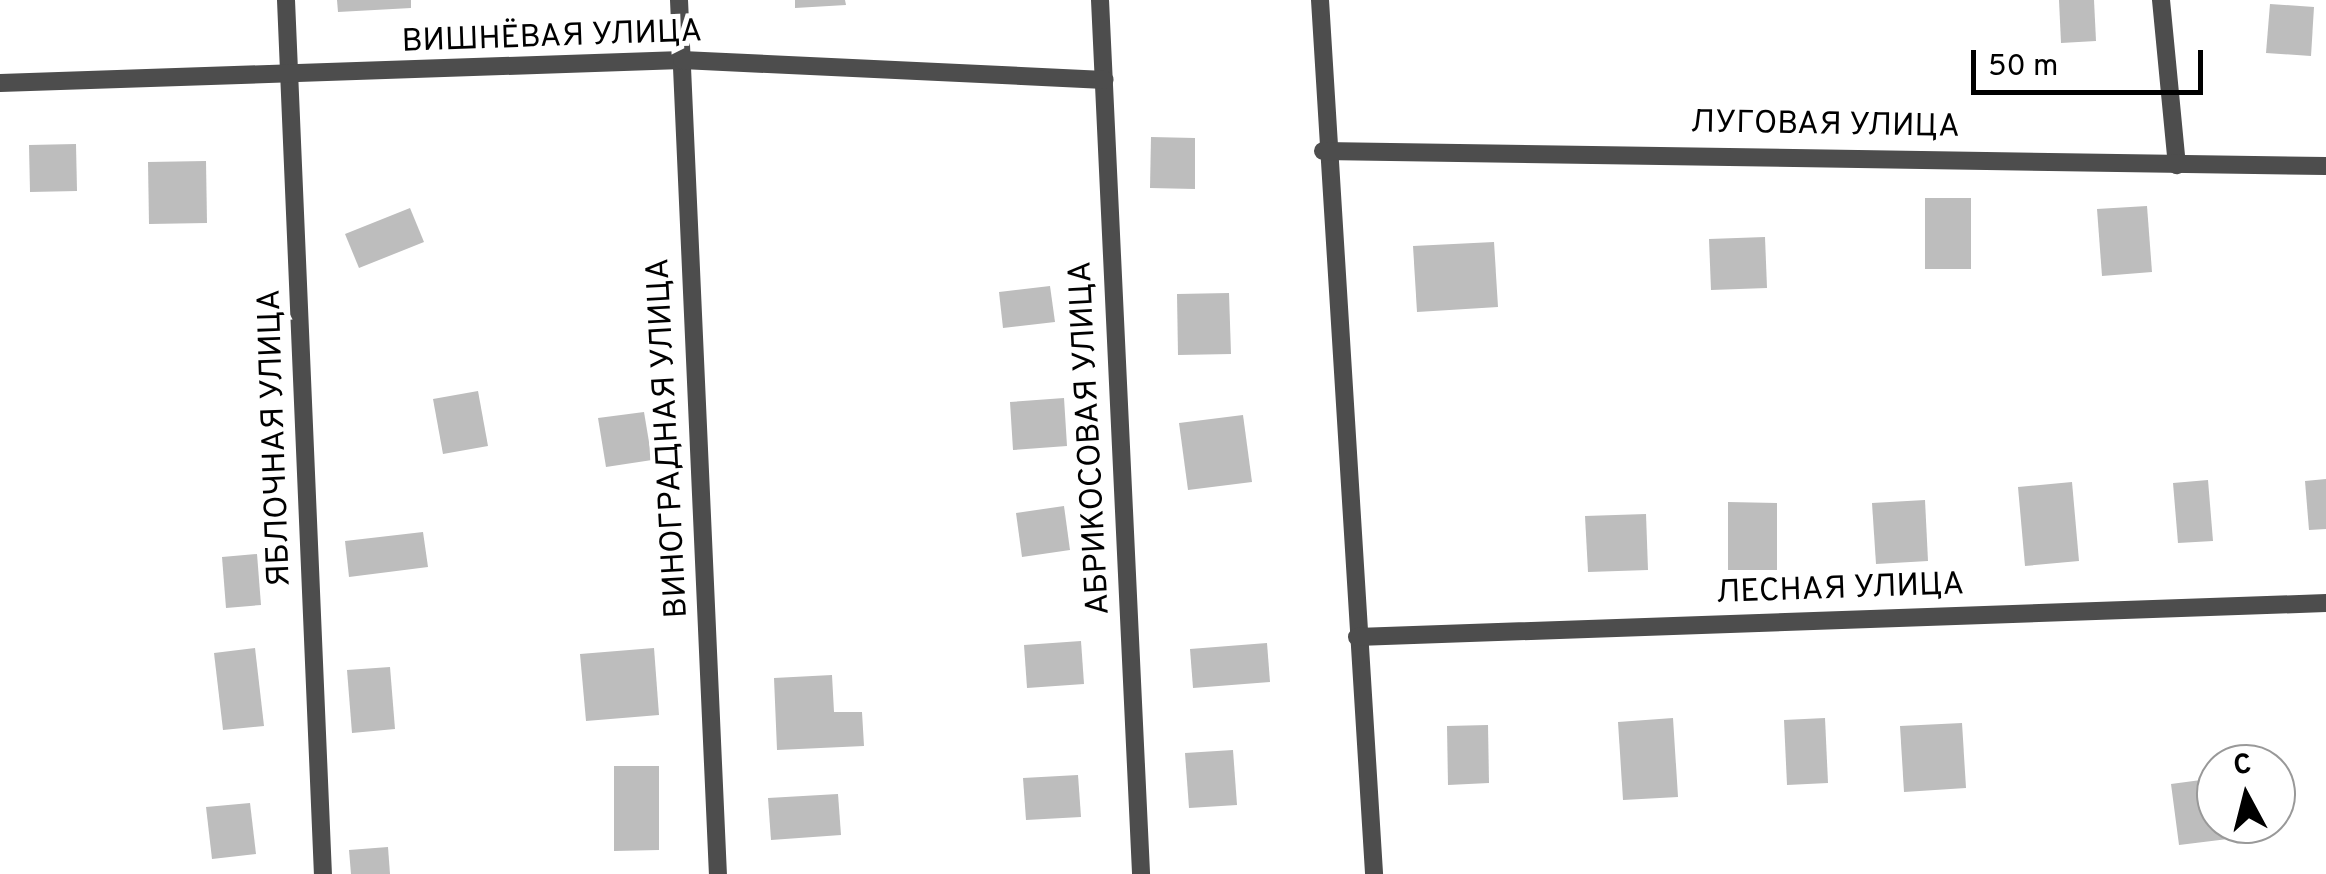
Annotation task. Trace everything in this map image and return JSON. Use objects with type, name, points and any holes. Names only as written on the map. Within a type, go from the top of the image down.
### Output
[{"type":"street","name":"ЯБЛОЧНАЯ УЛИЦА","points":[[286,0],[323,874]]},
{"type":"street","name":"ВИНОГРАДНАЯ УЛИЦА","points":[[679,0],[718,874]]},
{"type":"street","name":"АБРИКОСОВАЯ УЛИЦА","points":[[1100,0],[1142,874]]},
{"type":"street","points":[[1320,0],[1323,151],[1374,874]]},
{"type":"street","points":[[2160,0],[2177,164]]},
{"type":"street","name":"ВИШНЁВАЯ УЛИЦА","points":[[0,83],[292,78],[682,60],[1105,80]]},
{"type":"street","name":"ЛУГОВАЯ УЛИЦА","points":[[1323,151],[2326,166]]},
{"type":"street","name":"ЛЕСНАЯ УЛИЦА","points":[[1356,637],[2326,604]]},
{"type":"building","points":[[337,0],[411,0],[411,8],[338,12]]},
{"type":"building","points":[[795,0],[845,0],[846,5],[795,8]]},
{"type":"building","points":[[2059,0],[2094,0],[2096,41],[2061,43]]},
{"type":"building","points":[[2270,4],[2314,7],[2311,56],[2266,53]]},
{"type":"building","points":[[1151,137],[1195,138],[1195,189],[1150,188]]},
{"type":"building","points":[[76,144],[77,191],[30,192],[29,145]]},
{"type":"building","points":[[206,161],[207,223],[149,224],[148,162]]},
{"type":"building","points":[[1925,198],[1971,198],[1971,269],[1925,269]]},
{"type":"building","points":[[2147,206],[2152,272],[2102,276],[2097,209]]},
{"type":"building","points":[[410,208],[424,242],[359,268],[345,234]]},
{"type":"building","points":[[1765,237],[1767,288],[1711,290],[1709,239]]},
{"type":"building","points":[[1494,242],[1498,307],[1417,312],[1413,246]]},
{"type":"building","points":[[1050,286],[1055,322],[1003,328],[999,292]]},
{"type":"building","points":[[1229,293],[1231,354],[1178,355],[1177,294]]},
{"type":"building","points":[[478,391],[488,446],[443,454],[433,399]]},
{"type":"building","points":[[1064,398],[1067,446],[1013,450],[1010,402]]},
{"type":"building","points":[[644,412],[652,460],[606,467],[598,418]]},
{"type":"building","points":[[1243,415],[1252,482],[1188,490],[1179,423]]},
{"type":"building","points":[[2326,479],[2326,529],[2309,530],[2305,481]]},
{"type":"building","points":[[2208,480],[2213,541],[2178,543],[2173,483]]},
{"type":"building","points":[[2072,482],[2079,561],[2025,566],[2018,487]]},
{"type":"building","points":[[1925,500],[1928,561],[1876,564],[1872,503]]},
{"type":"building","points":[[1728,502],[1777,503],[1777,570],[1728,570]]},
{"type":"building","points":[[1064,506],[1070,550],[1022,557],[1016,513]]},
{"type":"building","points":[[1646,514],[1648,570],[1588,572],[1585,516]]},
{"type":"building","points":[[423,532],[428,567],[349,577],[345,541]]},
{"type":"building","points":[[257,554],[261,605],[226,608],[222,557]]},
{"type":"building","points":[[1081,641],[1084,684],[1027,688],[1024,645]]},
{"type":"building","points":[[1267,643],[1270,682],[1193,688],[1190,649]]},
{"type":"building","points":[[255,648],[264,726],[223,730],[214,653]]},
{"type":"building","points":[[654,648],[659,715],[586,721],[580,654]]},
{"type":"building","points":[[390,667],[395,729],[352,733],[347,670]]},
{"type":"building","points":[[832,675],[834,712],[862,712],[864,746],[777,750],[774,678]]},
{"type":"building","points":[[1673,718],[1678,797],[1623,800],[1618,722]]},
{"type":"building","points":[[1825,718],[1828,783],[1787,785],[1784,720]]},
{"type":"building","points":[[1962,723],[1966,788],[1904,792],[1900,726]]},
{"type":"building","points":[[1488,725],[1489,783],[1448,785],[1447,726]]},
{"type":"building","points":[[1233,750],[1237,805],[1189,808],[1185,753]]},
{"type":"building","points":[[614,766],[659,766],[659,850],[614,851]]},
{"type":"building","points":[[1078,775],[1081,817],[1026,820],[1023,778]]},
{"type":"building","points":[[2196,781],[2196,843],[2179,845],[2171,784]]},
{"type":"building","points":[[838,794],[841,835],[771,840],[768,798]]},
{"type":"building","points":[[250,803],[256,854],[212,859],[206,807]]},
{"type":"building","points":[[388,847],[390,874],[351,874],[349,850]]}]
